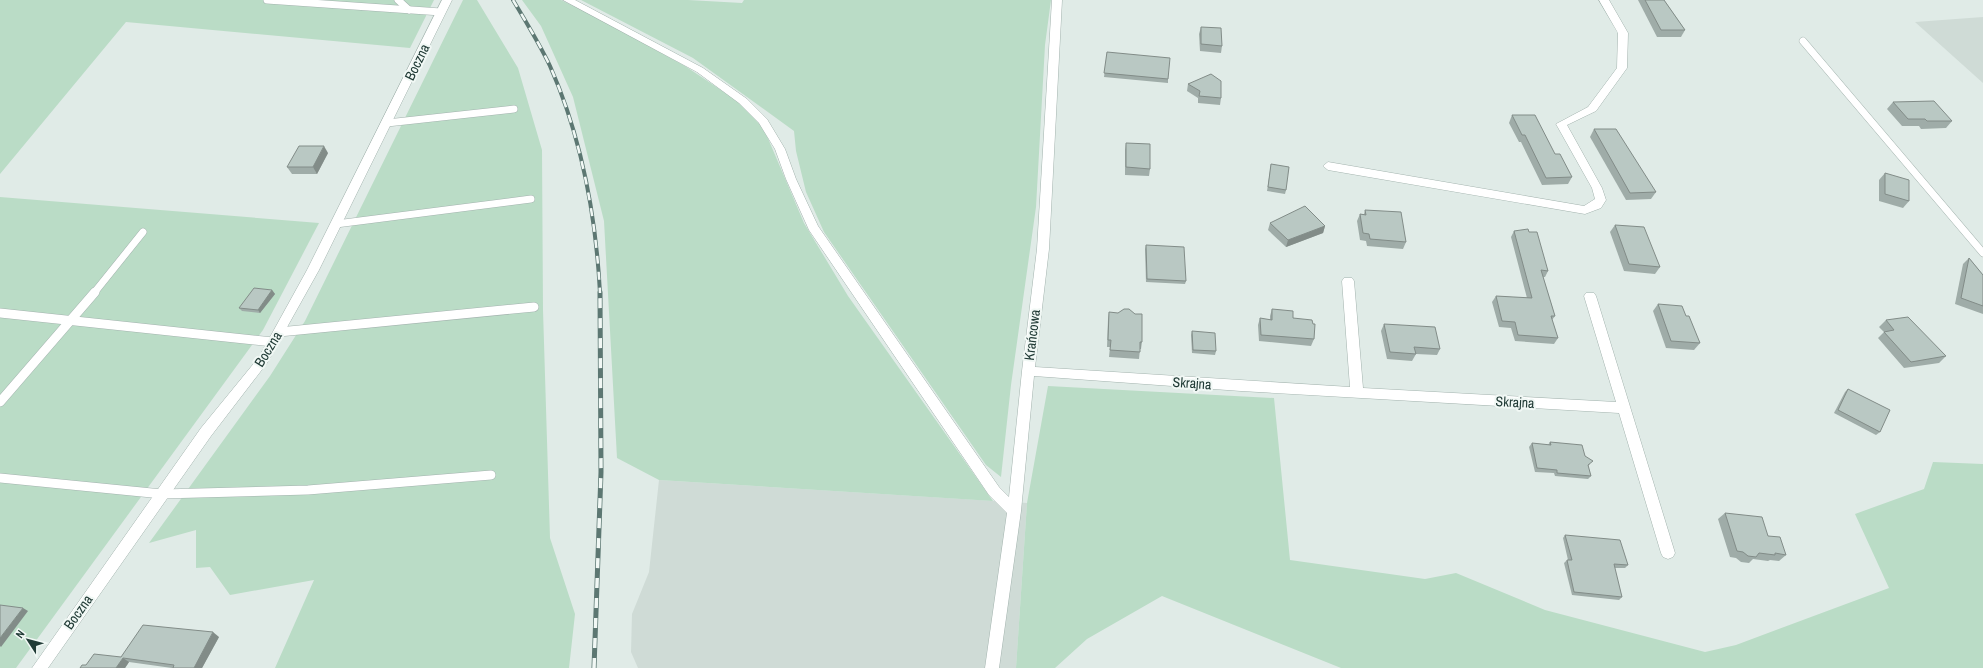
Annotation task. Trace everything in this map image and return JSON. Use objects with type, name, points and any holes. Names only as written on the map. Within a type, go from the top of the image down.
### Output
[{"type":"street","name":"Boczna","points":[[39,668],[206,432],[263,360],[336,224],[447,0]]},
{"type":"street","points":[[568,0],[700,70],[743,101],[762,121],[780,149],[791,179],[813,228],[994,490],[1014,511]]},
{"type":"street","name":"Krańcowa","points":[[992,668],[1014,511],[1028,371],[1043,249],[1057,0]]},
{"type":"street","points":[[1328,166],[1585,210],[1597,205],[1601,200],[1597,188],[1561,124],[1592,109],[1622,68],[1623,33],[1604,0]]},
{"type":"street","points":[[1348,281],[1357,393]]},
{"type":"street","points":[[1590,296],[1668,553]]},
{"type":"street","name":"Skrajna","points":[[1028,371],[1357,393],[1624,408]]},
{"type":"lane","points":[[267,0],[441,12]]},
{"type":"lane","points":[[398,0],[409,10]]},
{"type":"lane","points":[[1803,41],[1983,253]]},
{"type":"lane","points":[[387,122],[514,109]]},
{"type":"lane","points":[[336,224],[530,199]]},
{"type":"lane","points":[[0,402],[71,321],[143,232]]},
{"type":"lane","points":[[0,313],[71,321],[276,337],[534,307]]},
{"type":"lane","points":[[0,478],[162,494],[308,490],[491,474]]},
{"type":"shaded area","points":[[1983,17],[1983,83],[1915,22]]},
{"type":"shaded area","points":[[659,480],[1027,503],[1016,668],[638,668],[631,652],[632,614],[649,572]]},
{"type":"green space","points":[[0,0],[434,0],[410,48],[126,22],[0,174]]},
{"type":"green space","points":[[463,0],[477,0],[518,68],[542,150],[543,310],[550,538],[575,614],[569,668],[275,668],[314,580],[230,595],[210,567],[196,568],[196,530],[149,543],[270,376],[305,321]]},
{"type":"green space","points":[[522,0],[561,0],[596,17],[685,66],[739,102],[764,129],[804,223],[848,296],[993,501],[659,480],[617,458],[604,221],[573,97],[541,26]]},
{"type":"green space","points":[[581,0],[688,0],[742,3],[744,0],[1051,0],[1045,45],[1036,207],[1011,385],[1001,477],[986,465],[824,232],[806,192],[796,151],[794,131],[693,58]]},
{"type":"green space","points":[[0,197],[319,223],[263,330],[16,668],[0,668]]},
{"type":"green space","points":[[1048,386],[1274,398],[1290,560],[1425,579],[1456,573],[1545,610],[1705,652],[1736,645],[1889,588],[1855,514],[1924,489],[1933,462],[1983,464],[1983,668],[1341,668],[1162,596],[1087,639],[1055,668],[1016,668],[1027,503]]},
{"type":"building","points":[[1645,0],[1664,0],[1685,30],[1661,30]]},
{"type":"building","points":[[1201,27],[1221,28],[1222,46],[1201,44]]},
{"type":"building","points":[[1107,52],[1170,58],[1168,79],[1104,73]]},
{"type":"building","points":[[1211,74],[1221,81],[1221,98],[1199,96],[1200,91],[1188,84]]},
{"type":"building","points":[[1934,101],[1952,121],[1908,119],[1893,102]]},
{"type":"building","points":[[1512,115],[1535,115],[1555,154],[1560,154],[1572,177],[1546,178],[1525,135],[1522,135]]},
{"type":"building","points":[[1594,129],[1616,129],[1656,192],[1630,193]]},
{"type":"building","points":[[1126,143],[1150,144],[1150,169],[1126,167]]},
{"type":"building","points":[[299,146],[324,146],[313,167],[287,167]]},
{"type":"building","points":[[1271,164],[1289,167],[1286,190],[1268,187]]},
{"type":"building","points":[[1885,173],[1909,180],[1909,201],[1885,194]]},
{"type":"building","points":[[1305,206],[1325,226],[1288,240],[1270,223]]},
{"type":"building","points":[[1365,210],[1401,212],[1406,242],[1370,239],[1369,234],[1363,233],[1360,214],[1366,215]]},
{"type":"building","points":[[1615,225],[1644,227],[1660,267],[1629,264]]},
{"type":"building","points":[[1528,229],[1529,232],[1537,232],[1548,271],[1541,270],[1555,316],[1551,316],[1558,338],[1518,335],[1515,322],[1502,321],[1496,296],[1532,298],[1514,231]]},
{"type":"building","points":[[1146,245],[1184,247],[1186,281],[1147,279]]},
{"type":"building","points":[[1969,258],[1983,275],[1983,306],[1961,298]]},
{"type":"building","points":[[254,288],[272,290],[258,310],[239,308]]},
{"type":"building","points":[[1658,304],[1682,306],[1686,316],[1689,316],[1700,343],[1671,341]]},
{"type":"building","points":[[1124,309],[1129,309],[1135,314],[1142,314],[1142,342],[1140,342],[1140,352],[1110,350],[1111,340],[1108,340],[1109,312],[1118,313]]},
{"type":"building","points":[[1272,309],[1293,311],[1293,318],[1312,320],[1313,324],[1315,324],[1314,339],[1261,335],[1260,318],[1272,320]]},
{"type":"building","points":[[1908,317],[1946,356],[1911,362],[1884,332],[1894,330],[1886,320]]},
{"type":"building","points":[[1384,324],[1435,327],[1440,349],[1414,347],[1416,354],[1390,352]]},
{"type":"building","points":[[1192,331],[1215,333],[1216,351],[1193,350]]},
{"type":"building","points":[[1848,389],[1890,410],[1880,432],[1838,410]]},
{"type":"building","points":[[1550,442],[1582,445],[1585,456],[1593,461],[1588,465],[1591,476],[1557,473],[1557,470],[1537,468],[1532,443],[1551,445]]},
{"type":"building","points":[[1725,513],[1762,517],[1768,536],[1780,537],[1786,555],[1759,553],[1756,557],[1748,556],[1743,552],[1737,551]]},
{"type":"building","points":[[1565,535],[1620,540],[1628,565],[1614,564],[1622,597],[1574,592],[1567,560],[1572,560]]},
{"type":"building","points":[[0,605],[23,608],[0,638]]},
{"type":"building","points":[[143,625],[213,632],[194,668],[173,668],[174,665],[123,658],[116,668],[80,668],[82,665],[86,665],[94,654],[121,657]]},
{"type":"railway","points":[[513,0],[550,66],[570,120],[591,206],[600,293]]},
{"type":"railway","points":[[594,668],[601,472],[600,292]]}]
